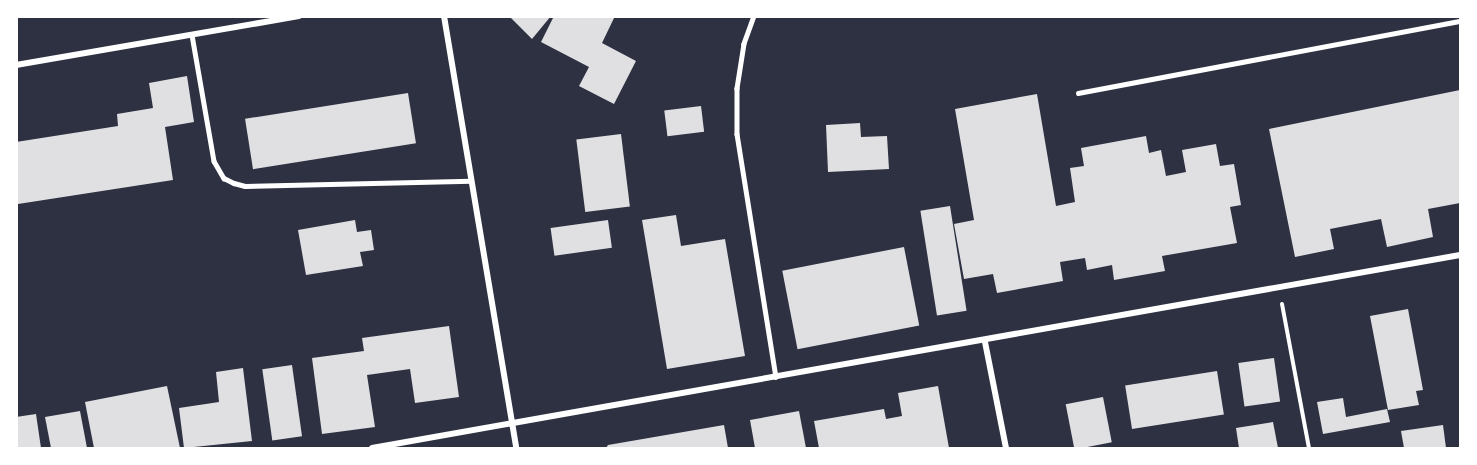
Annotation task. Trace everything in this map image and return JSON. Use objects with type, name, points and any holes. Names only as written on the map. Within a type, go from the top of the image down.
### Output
[{"type":"street","points":[[16,64],[299,16]]},
{"type":"street","points":[[444,16],[516,448]]},
{"type":"street","points":[[372,448],[985,342],[1461,255]]},
{"type":"street","points":[[985,342],[1006,448]]},
{"type":"lane","points":[[754,16],[744,44],[737,88],[738,134],[776,379]]},
{"type":"lane","points":[[1078,93],[1461,21]]},
{"type":"lane","points":[[192,35],[214,161],[224,178],[234,183],[471,181]]},
{"type":"path","points":[[1279,288],[1309,448]]},
{"type":"building","points":[[509,16],[551,16],[532,39]]},
{"type":"building","points":[[554,16],[615,16],[602,43],[636,61],[614,104],[579,86],[589,67],[541,42]]},
{"type":"building","points":[[187,76],[194,122],[165,127],[173,180],[18,204],[16,142],[118,126],[117,114],[153,108],[149,83]]},
{"type":"building","points":[[1460,90],[1460,203],[1428,209],[1433,237],[1387,247],[1381,219],[1330,229],[1334,249],[1295,257],[1269,129]]},
{"type":"building","points":[[408,93],[416,143],[253,169],[245,119]]},
{"type":"building","points":[[1037,94],[1056,206],[1075,202],[1070,168],[1084,166],[1081,148],[1146,136],[1149,153],[1161,150],[1166,176],[1186,172],[1182,150],[1216,144],[1220,166],[1234,164],[1241,205],[1230,207],[1237,243],[1162,256],[1165,271],[1114,280],[1112,265],[1087,270],[1085,258],[1060,262],[1063,281],[997,293],[993,274],[964,279],[954,224],[974,220],[955,109]]},
{"type":"building","points":[[701,106],[704,132],[667,136],[664,111]]},
{"type":"building","points":[[860,123],[861,137],[887,136],[889,169],[828,172],[826,125]]},
{"type":"building","points":[[621,134],[630,206],[585,212],[576,139]]},
{"type":"building","points":[[950,206],[967,311],[937,315],[920,211]]},
{"type":"building","points":[[676,215],[681,246],[725,239],[745,356],[667,369],[642,220]]},
{"type":"building","points":[[355,220],[357,232],[371,230],[374,250],[360,252],[363,266],[306,275],[298,230]]},
{"type":"building","points":[[608,220],[612,248],[554,256],[551,228]]},
{"type":"building","points":[[904,247],[919,326],[798,349],[782,271]]},
{"type":"building","points":[[1408,309],[1423,390],[1416,391],[1419,405],[1388,410],[1370,316]]},
{"type":"building","points":[[449,326],[459,397],[415,403],[410,369],[367,375],[375,427],[322,434],[312,358],[364,351],[362,338]]},
{"type":"building","points":[[1274,358],[1280,402],[1244,407],[1238,363]]},
{"type":"building","points":[[292,365],[302,436],[272,440],[262,369]]},
{"type":"building","points":[[243,368],[252,441],[184,448],[179,408],[219,402],[216,372]]},
{"type":"building","points":[[1217,371],[1224,414],[1132,429],[1125,386]]},
{"type":"building","points":[[167,386],[180,448],[94,448],[85,402]]},
{"type":"building","points":[[938,386],[949,448],[819,448],[814,421],[884,409],[886,419],[902,416],[898,393]]},
{"type":"building","points":[[1103,397],[1112,442],[1074,448],[1066,404]]},
{"type":"building","points":[[1343,398],[1346,417],[1387,409],[1390,422],[1323,434],[1317,402]]},
{"type":"building","points":[[80,411],[87,448],[51,448],[45,417]]},
{"type":"building","points":[[799,411],[806,448],[755,448],[750,420]]},
{"type":"building","points":[[36,414],[41,448],[16,448],[16,417]]},
{"type":"building","points":[[1273,422],[1278,448],[1239,448],[1236,428]]},
{"type":"building","points":[[724,425],[728,448],[606,448],[608,445]]},
{"type":"building","points":[[1443,425],[1446,448],[1404,448],[1401,431]]}]
